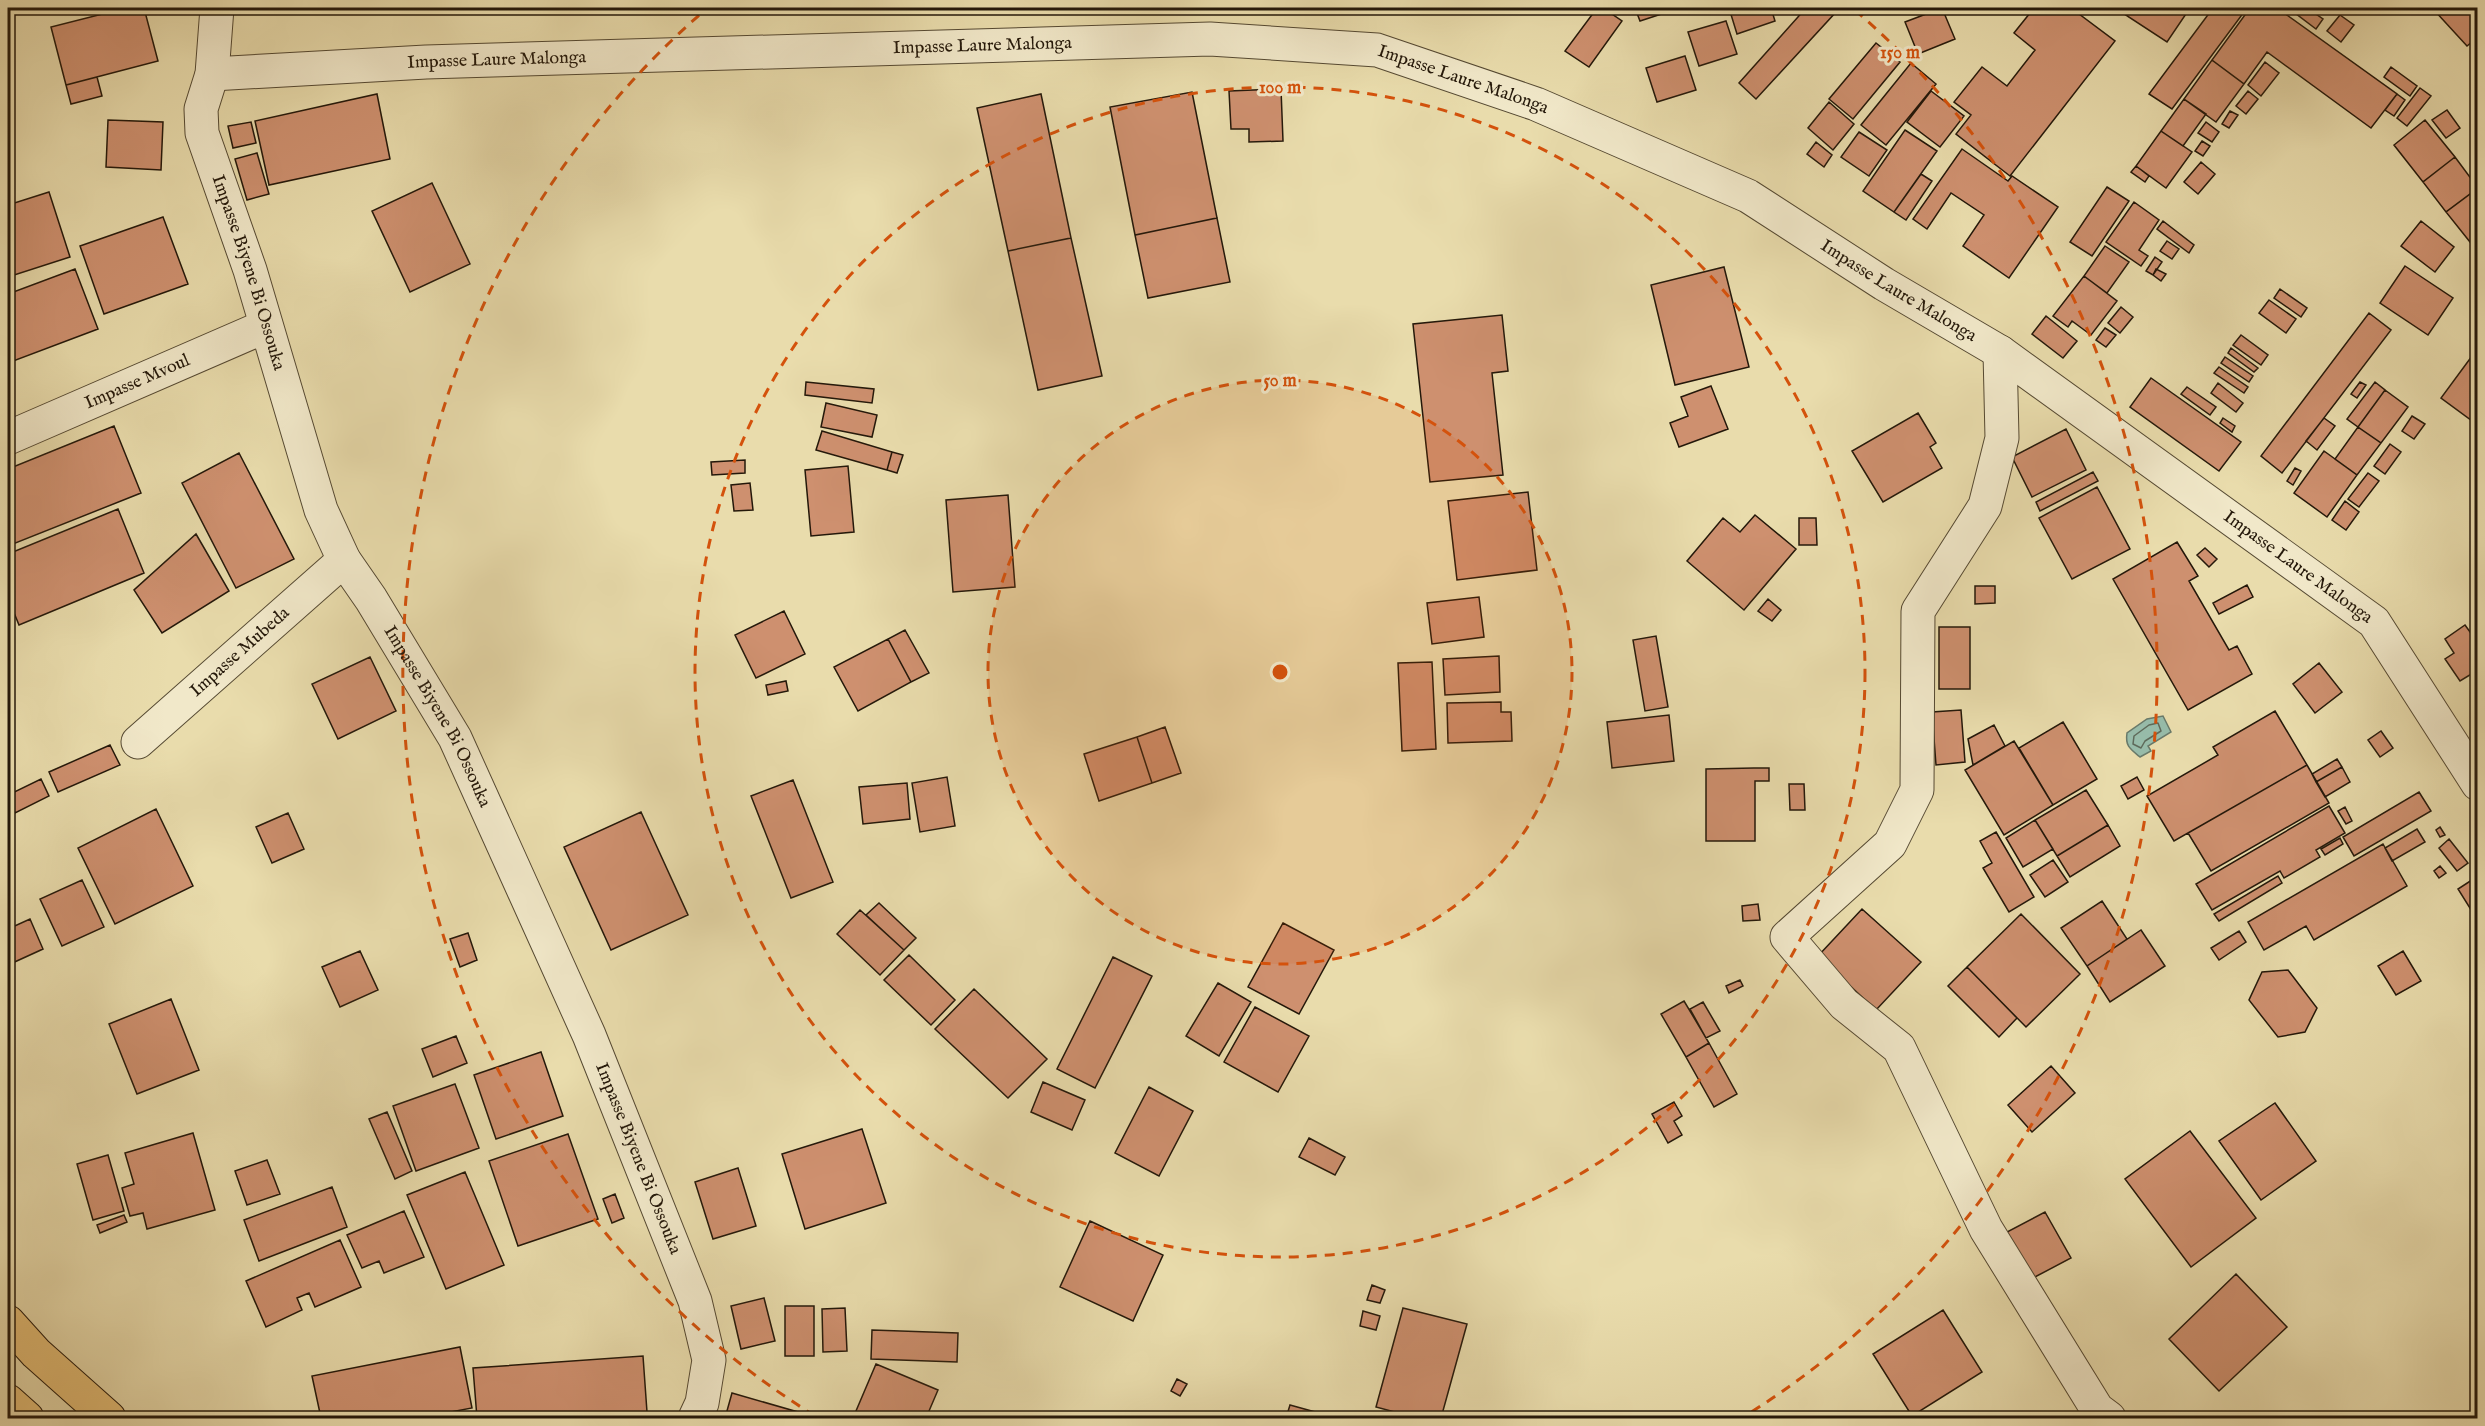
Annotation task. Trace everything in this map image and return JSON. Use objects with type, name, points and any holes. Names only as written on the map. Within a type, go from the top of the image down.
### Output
[{"type":"main road","points":[[8,1322],[36,1353],[109,1419]]},
{"type":"main road","points":[[8,1401],[27,1419]]},
{"type":"street","name":"Impasse Biyene Bi Ossouka","points":[[217,8],[212,74],[201,109],[202,133],[250,270],[321,510],[344,560],[371,599],[455,738],[589,1035],[695,1301],[709,1360],[702,1403],[695,1419]]},
{"type":"street","name":"Impasse Laure Malonga","points":[[212,74],[438,62],[1210,39],[1377,50],[1536,104],[1748,196],[1884,284],[2000,352],[2373,622],[2478,784]]},
{"type":"street","name":"Impasse Mvoul","points":[[8,438],[266,326]]},
{"type":"street","points":[[2000,352],[2002,438],[1985,506],[1918,611],[1917,790],[1890,844],[1787,937],[1844,1004],[1899,1048],[1986,1229],[2097,1409],[2109,1419]]},
{"type":"street","name":"Impasse Mubeda","points":[[138,742],[344,560]]},
{"type":"water","points":[[2163,716],[2171,732],[2148,746],[2151,751],[2140,757],[2129,747],[2127,733],[2147,719]]},
{"type":"building","points":[[126,8],[144,8],[158,61],[66,85],[51,27]]},
{"type":"building","points":[[1597,8],[1603,8],[1622,21],[1589,67],[1565,51]]},
{"type":"building","points":[[1635,8],[1677,8],[1677,9],[1640,21]]},
{"type":"building","points":[[1729,8],[1771,8],[1775,21],[1737,34]]},
{"type":"building","points":[[1806,8],[1834,8],[1836,12],[1756,99],[1739,83]]},
{"type":"building","points":[[1942,8],[1955,39],[1918,54],[1905,22]]},
{"type":"building","points":[[2034,8],[2071,8],[2115,41],[2010,176],[1956,134],[1971,115],[1954,102],[1982,67],[2007,86],[2035,50],[2014,33]]},
{"type":"building","points":[[2115,8],[2190,8],[2167,42]]},
{"type":"building","points":[[2213,8],[2247,8],[2172,109],[2149,94]]},
{"type":"building","points":[[2250,8],[2277,8],[2397,94],[2371,128],[2267,52],[2244,84],[2212,60]]},
{"type":"building","points":[[2299,8],[2307,8],[2323,19],[2316,29],[2295,13]]},
{"type":"building","points":[[2436,8],[2478,8],[2478,37],[2467,46],[2434,10]]},
{"type":"building","points":[[2340,15],[2354,25],[2341,42],[2327,31]]},
{"type":"building","points":[[1726,21],[1737,54],[1699,66],[1688,32]]},
{"type":"building","points":[[1876,43],[1900,62],[1853,119],[1829,99]]},
{"type":"building","points":[[1685,56],[1696,90],[1657,102],[1646,68]]},
{"type":"building","points":[[2212,60],[2244,84],[2216,122],[2184,99]]},
{"type":"building","points":[[2265,62],[2279,73],[2261,96],[2248,85]]},
{"type":"building","points":[[1911,63],[1936,84],[1886,145],[1861,125]]},
{"type":"building","points":[[2391,67],[2417,86],[2410,96],[2384,77]]},
{"type":"building","points":[[97,77],[102,96],[71,104],[66,85]]},
{"type":"building","points":[[2420,88],[2431,96],[2407,126],[2397,118]]},
{"type":"building","points":[[1281,89],[1283,141],[1249,142],[1249,129],[1231,129],[1229,91]]},
{"type":"building","points":[[1931,91],[1964,116],[1940,147],[1907,122]]},
{"type":"building","points":[[2248,91],[2258,99],[2246,114],[2236,106]]},
{"type":"building","points":[[1192,92],[1217,218],[1135,235],[1110,107]]},
{"type":"building","points":[[377,94],[390,159],[269,185],[255,121]]},
{"type":"building","points":[[1041,94],[1071,238],[1008,251],[977,108]]},
{"type":"building","points":[[2397,94],[2405,100],[2394,116],[2385,110]]},
{"type":"building","points":[[2184,99],[2206,114],[2183,146],[2161,131]]},
{"type":"building","points":[[1829,102],[1854,124],[1833,150],[1808,128]]},
{"type":"building","points":[[2447,110],[2460,128],[2446,138],[2432,120]]},
{"type":"building","points":[[2230,111],[2238,115],[2229,128],[2222,124]]},
{"type":"building","points":[[108,120],[163,122],[161,170],[106,167]]},
{"type":"building","points":[[2425,120],[2455,157],[2423,182],[2394,145]]},
{"type":"building","points":[[251,122],[256,143],[233,148],[228,126]]},
{"type":"building","points":[[2206,122],[2219,132],[2212,142],[2198,133]]},
{"type":"building","points":[[1905,130],[1937,151],[1894,212],[1863,191]]},
{"type":"building","points":[[2161,131],[2192,152],[2166,188],[2136,166]]},
{"type":"building","points":[[1859,132],[1887,150],[1869,176],[1841,157]]},
{"type":"building","points":[[2202,141],[2210,146],[2203,156],[2195,151]]},
{"type":"building","points":[[1816,142],[1832,155],[1824,167],[1807,154]]},
{"type":"building","points":[[1962,149],[2008,181],[2012,176],[2058,207],[2009,278],[1963,246],[1984,215],[1951,193],[1927,229],[1913,219]]},
{"type":"building","points":[[257,153],[269,194],[247,200],[235,159]]},
{"type":"building","points":[[2455,157],[2478,188],[2446,212],[2423,182]]},
{"type":"building","points":[[2201,162],[2215,174],[2198,194],[2184,182]]},
{"type":"building","points":[[2136,166],[2149,176],[2145,182],[2131,172]]},
{"type":"building","points":[[1921,174],[1932,181],[1906,220],[1894,212]]},
{"type":"building","points":[[432,183],[470,264],[410,292],[372,211]]},
{"type":"building","points":[[2107,187],[2129,201],[2092,256],[2070,242]]},
{"type":"building","points":[[2478,188],[2478,252],[2446,212]]},
{"type":"building","points":[[49,192],[70,257],[8,277],[8,205]]},
{"type":"building","points":[[2134,202],[2159,220],[2139,250],[2148,256],[2141,266],[2106,242]]},
{"type":"building","points":[[163,217],[188,284],[104,314],[80,246]]},
{"type":"building","points":[[1217,218],[1230,282],[1148,298],[1135,235]]},
{"type":"building","points":[[2163,221],[2194,245],[2189,253],[2157,229]]},
{"type":"building","points":[[2421,221],[2454,247],[2435,272],[2401,246]]},
{"type":"building","points":[[1071,238],[1102,376],[1038,390],[1008,251]]},
{"type":"building","points":[[2167,241],[2179,249],[2172,259],[2160,251]]},
{"type":"building","points":[[2105,246],[2129,262],[2107,293],[2084,276]]},
{"type":"building","points":[[2155,257],[2162,262],[2153,275],[2146,271]]},
{"type":"building","points":[[2405,266],[2453,298],[2428,335],[2380,303]]},
{"type":"building","points":[[1724,267],[1749,367],[1675,385],[1651,285]]},
{"type":"building","points":[[75,269],[98,329],[8,363],[8,294]]},
{"type":"building","points":[[2156,269],[2166,274],[2161,281],[2153,275]]},
{"type":"building","points":[[2084,276],[2117,301],[2091,335],[2072,321],[2068,327],[2053,316]]},
{"type":"building","points":[[2280,289],[2307,308],[2301,317],[2274,298]]},
{"type":"building","points":[[2269,300],[2296,319],[2286,333],[2259,313]]},
{"type":"building","points":[[2121,307],[2133,317],[2120,333],[2108,323]]},
{"type":"building","points":[[2369,313],[2391,330],[2282,473],[2261,456]]},
{"type":"building","points":[[1502,315],[1508,371],[1492,373],[1503,475],[1430,482],[1413,324]]},
{"type":"building","points":[[2046,316],[2077,341],[2063,358],[2032,334]]},
{"type":"building","points":[[2105,328],[2116,335],[2106,347],[2096,340]]},
{"type":"building","points":[[2241,335],[2268,355],[2261,365],[2233,345]]},
{"type":"building","points":[[2231,348],[2258,368],[2254,372],[2228,353]]},
{"type":"building","points":[[2472,356],[2478,359],[2475,423],[2441,398]]},
{"type":"building","points":[[2225,357],[2253,376],[2249,382],[2221,363]]},
{"type":"building","points":[[2219,367],[2248,387],[2244,393],[2214,373]]},
{"type":"building","points":[[2151,378],[2241,442],[2219,471],[2130,407]]},
{"type":"building","points":[[806,382],[874,389],[872,403],[805,395]]},
{"type":"building","points":[[2360,382],[2366,385],[2357,398],[2351,394]]},
{"type":"building","points":[[2375,382],[2385,390],[2358,427],[2347,419]]},
{"type":"building","points":[[2218,383],[2243,403],[2236,412],[2211,393]]},
{"type":"building","points":[[1711,386],[1728,429],[1679,447],[1670,423],[1688,416],[1681,397]]},
{"type":"building","points":[[2187,387],[2216,407],[2210,415],[2181,394]]},
{"type":"building","points":[[2385,390],[2408,407],[2381,443],[2358,427]]},
{"type":"building","points":[[826,403],[877,415],[872,437],[821,427]]},
{"type":"building","points":[[1918,413],[1936,443],[1930,447],[1942,468],[1883,502],[1852,451]]},
{"type":"building","points":[[2412,416],[2425,424],[2414,439],[2402,431]]},
{"type":"building","points":[[2223,418],[2235,426],[2232,432],[2220,423]]},
{"type":"building","points":[[2324,418],[2335,426],[2317,450],[2306,441]]},
{"type":"building","points":[[114,426],[141,493],[8,546],[8,469]]},
{"type":"building","points":[[2358,427],[2381,443],[2357,475],[2335,459]]},
{"type":"building","points":[[2066,429],[2086,470],[2032,497],[2012,457]]},
{"type":"building","points":[[822,431],[892,452],[887,470],[816,450]]},
{"type":"building","points":[[2390,444],[2401,452],[2385,474],[2374,466]]},
{"type":"building","points":[[2324,451],[2357,475],[2327,517],[2294,493]]},
{"type":"building","points":[[892,452],[903,455],[897,473],[887,470]]},
{"type":"building","points":[[239,453],[294,559],[236,588],[182,483]]},
{"type":"building","points":[[745,460],[745,473],[712,475],[711,462]]},
{"type":"building","points":[[848,466],[854,532],[811,536],[805,470]]},
{"type":"building","points":[[2295,468],[2301,471],[2293,485],[2287,481]]},
{"type":"building","points":[[2093,472],[2098,481],[2040,511],[2036,502]]},
{"type":"building","points":[[2368,473],[2379,481],[2359,507],[2348,499]]},
{"type":"building","points":[[750,483],[753,510],[734,511],[731,485]]},
{"type":"building","points":[[2097,487],[2130,549],[2072,579],[2039,518]]},
{"type":"building","points":[[1528,492],[1537,570],[1457,580],[1448,501]]},
{"type":"building","points":[[1008,495],[1015,587],[953,592],[946,500]]},
{"type":"building","points":[[2345,501],[2359,512],[2346,530],[2332,520]]},
{"type":"building","points":[[118,509],[144,573],[19,625],[8,598],[8,554]]},
{"type":"building","points":[[1755,515],[1796,549],[1744,610],[1687,561],[1723,518],[1740,532]]},
{"type":"building","points":[[1799,518],[1816,518],[1817,545],[1799,545]]},
{"type":"building","points":[[196,534],[229,591],[162,633],[134,590]]},
{"type":"building","points":[[2177,542],[2198,576],[2189,581],[2229,650],[2237,646],[2252,674],[2188,710],[2113,579]]},
{"type":"building","points":[[2205,548],[2217,559],[2209,567],[2197,555]]},
{"type":"building","points":[[2247,585],[2253,597],[2219,614],[2213,603]]},
{"type":"building","points":[[1975,586],[1995,586],[1995,603],[1975,604]]},
{"type":"building","points":[[1479,597],[1484,637],[1432,644],[1427,603]]},
{"type":"building","points":[[1768,599],[1781,610],[1772,621],[1758,611]]},
{"type":"building","points":[[784,611],[805,654],[756,678],[735,635]]},
{"type":"building","points":[[2465,625],[2478,643],[2478,670],[2460,681],[2445,659],[2454,653],[2445,639]]},
{"type":"building","points":[[1939,627],[1970,627],[1970,689],[1939,689]]},
{"type":"building","points":[[905,630],[929,673],[911,682],[888,639]]},
{"type":"building","points":[[1656,636],[1668,707],[1645,711],[1633,640]]},
{"type":"building","points":[[888,639],[911,682],[858,711],[834,667]]},
{"type":"building","points":[[1499,656],[1500,692],[1445,695],[1443,659]]},
{"type":"building","points":[[370,657],[396,711],[338,739],[312,684]]},
{"type":"building","points":[[1432,662],[1436,749],[1402,751],[1398,663]]},
{"type":"building","points":[[2319,663],[2342,692],[2315,713],[2293,684]]},
{"type":"building","points":[[786,681],[788,691],[768,695],[766,685]]},
{"type":"building","points":[[1501,702],[1501,712],[1511,712],[1512,741],[1448,743],[1447,703]]},
{"type":"building","points":[[1961,710],[1965,762],[1936,765],[1932,712]]},
{"type":"building","points":[[2275,711],[2307,765],[2174,841],[2147,796],[2218,755],[2213,747]]},
{"type":"building","points":[[1669,715],[1674,761],[1612,768],[1607,722]]},
{"type":"building","points":[[2063,722],[2097,779],[2053,805],[2019,748]]},
{"type":"building","points":[[1994,725],[2005,746],[1973,765],[1968,739]]},
{"type":"building","points":[[1165,727],[1181,773],[1152,783],[1137,737]]},
{"type":"building","points":[[2381,731],[2393,748],[2380,757],[2368,740]]},
{"type":"building","points":[[1137,737],[1152,783],[1099,801],[1084,754]]},
{"type":"building","points":[[2014,741],[2053,805],[2004,835],[1965,770]]},
{"type":"building","points":[[110,745],[120,765],[58,792],[49,772]]},
{"type":"building","points":[[2337,759],[2342,767],[2316,782],[2312,774]]},
{"type":"building","points":[[2307,765],[2329,803],[2211,871],[2188,833]]},
{"type":"building","points":[[2342,767],[2350,782],[2325,797],[2316,782]]},
{"type":"building","points":[[1769,768],[1769,781],[1755,781],[1755,841],[1706,841],[1706,769]]},
{"type":"building","points":[[947,777],[955,826],[920,832],[912,783]]},
{"type":"building","points":[[2137,777],[2144,790],[2128,799],[2121,786]]},
{"type":"building","points":[[41,779],[49,796],[15,813],[8,795]]},
{"type":"building","points":[[793,780],[833,882],[791,898],[751,796]]},
{"type":"building","points":[[907,783],[910,819],[863,824],[859,787]]},
{"type":"building","points":[[1789,784],[1804,784],[1805,810],[1790,810]]},
{"type":"building","points":[[2086,790],[2108,825],[2057,856],[2035,820]]},
{"type":"building","points":[[2419,792],[2431,811],[2354,856],[2343,837]]},
{"type":"building","points":[[2329,806],[2345,833],[2316,850],[2320,857],[2284,878],[2280,871],[2212,910],[2196,884]]},
{"type":"building","points":[[2345,807],[2352,821],[2346,824],[2338,811]]},
{"type":"building","points":[[156,809],[193,886],[115,924],[78,848]]},
{"type":"building","points":[[641,812],[688,915],[611,950],[564,847]]},
{"type":"building","points":[[288,813],[304,849],[272,863],[256,827]]},
{"type":"building","points":[[2035,820],[2053,849],[2023,867],[2006,838]]},
{"type":"building","points":[[2108,825],[2120,846],[2070,877],[2057,856]]},
{"type":"building","points":[[2440,827],[2445,835],[2440,837],[2436,830]]},
{"type":"building","points":[[2417,829],[2425,842],[2392,861],[2385,848]]},
{"type":"building","points":[[1996,832],[2034,897],[2009,912],[1983,868],[1992,863],[1980,841]]},
{"type":"building","points":[[2340,838],[2343,844],[2325,855],[2321,849]]},
{"type":"building","points":[[2449,839],[2468,863],[2457,871],[2439,848]]},
{"type":"building","points":[[2383,844],[2407,886],[2314,940],[2306,926],[2264,950],[2248,922]]},
{"type":"building","points":[[2053,860],[2068,882],[2045,897],[2030,875]]},
{"type":"building","points":[[2440,866],[2446,873],[2439,878],[2434,871]]},
{"type":"building","points":[[2278,876],[2282,883],[2219,921],[2214,914]]},
{"type":"building","points":[[2478,876],[2478,910],[2473,913],[2458,889]]},
{"type":"building","points":[[82,880],[104,927],[62,946],[40,899]]},
{"type":"building","points":[[2102,901],[2127,939],[2087,966],[2061,928]]},
{"type":"building","points":[[879,903],[916,938],[904,950],[866,915]]},
{"type":"building","points":[[1758,904],[1760,920],[1743,921],[1742,906]]},
{"type":"building","points":[[1862,909],[1921,962],[1876,1010],[1818,956]]},
{"type":"building","points":[[860,910],[904,950],[880,975],[837,934]]},
{"type":"building","points":[[2021,914],[2080,974],[2026,1027],[1967,967]]},
{"type":"building","points":[[30,919],[43,949],[8,965],[8,929]]},
{"type":"building","points":[[1283,923],[1334,950],[1299,1014],[1248,987]]},
{"type":"building","points":[[2141,930],[2165,966],[2110,1002],[2087,966]]},
{"type":"building","points":[[2239,931],[2246,942],[2219,960],[2211,948]]},
{"type":"building","points":[[468,933],[477,960],[460,967],[450,939]]},
{"type":"building","points":[[360,951],[378,990],[340,1007],[322,967]]},
{"type":"building","points":[[2403,951],[2421,981],[2396,995],[2378,966]]},
{"type":"building","points":[[909,955],[955,1000],[931,1025],[884,980]]},
{"type":"building","points":[[1113,957],[1152,976],[1095,1088],[1057,1069]]},
{"type":"building","points":[[1967,967],[2017,1018],[1999,1037],[1948,986]]},
{"type":"building","points":[[2288,970],[2317,1008],[2305,1032],[2278,1037],[2249,1000],[2262,972]]},
{"type":"building","points":[[1740,980],[1743,986],[1729,993],[1726,986]]},
{"type":"building","points":[[1218,983],[1251,1002],[1219,1056],[1186,1036]]},
{"type":"building","points":[[974,989],[1047,1059],[1008,1098],[935,1029]]},
{"type":"building","points":[[171,999],[199,1070],[137,1094],[109,1024]]},
{"type":"building","points":[[1684,1001],[1709,1043],[1686,1057],[1661,1014]]},
{"type":"building","points":[[1703,1002],[1720,1031],[1706,1038],[1690,1009]]},
{"type":"building","points":[[1255,1007],[1309,1036],[1278,1092],[1224,1062]]},
{"type":"building","points":[[456,1036],[467,1063],[433,1077],[422,1049]]},
{"type":"building","points":[[1709,1043],[1737,1094],[1714,1107],[1686,1057]]},
{"type":"building","points":[[541,1052],[563,1116],[496,1139],[474,1075]]},
{"type":"building","points":[[2051,1066],[2075,1093],[2032,1132],[2008,1105]]},
{"type":"building","points":[[1043,1082],[1085,1100],[1072,1130],[1031,1112]]},
{"type":"building","points":[[455,1084],[479,1148],[416,1171],[393,1106]]},
{"type":"building","points":[[1149,1087],[1193,1111],[1159,1176],[1115,1153]]},
{"type":"building","points":[[1674,1102],[1682,1116],[1674,1121],[1682,1135],[1668,1143],[1652,1114]]},
{"type":"building","points":[[2275,1103],[2316,1161],[2261,1200],[2219,1141]]},
{"type":"building","points":[[387,1112],[412,1171],[395,1179],[369,1119]]},
{"type":"building","points":[[862,1129],[886,1203],[805,1229],[782,1154]]},
{"type":"building","points":[[2190,1131],[2256,1218],[2191,1267],[2125,1179]]},
{"type":"building","points":[[193,1133],[215,1210],[147,1229],[143,1213],[130,1216],[122,1188],[134,1184],[125,1153]]},
{"type":"building","points":[[568,1134],[598,1219],[518,1246],[489,1161]]},
{"type":"building","points":[[1309,1138],[1345,1157],[1335,1175],[1299,1157]]},
{"type":"building","points":[[108,1155],[124,1211],[93,1220],[77,1164]]},
{"type":"building","points":[[267,1160],[280,1194],[247,1205],[235,1171]]},
{"type":"building","points":[[738,1168],[756,1226],[713,1239],[695,1182]]},
{"type":"building","points":[[465,1172],[504,1265],[446,1289],[407,1195]]},
{"type":"building","points":[[332,1187],[347,1227],[259,1261],[244,1220]]},
{"type":"building","points":[[615,1194],[624,1218],[612,1223],[603,1199]]},
{"type":"building","points":[[404,1211],[424,1257],[384,1273],[379,1261],[362,1268],[347,1235]]},
{"type":"building","points":[[2045,1212],[2071,1258],[2033,1278],[2007,1232]]},
{"type":"building","points":[[124,1215],[127,1222],[100,1233],[97,1225]]},
{"type":"building","points":[[1090,1221],[1163,1255],[1133,1321],[1060,1287]]},
{"type":"building","points":[[340,1240],[361,1287],[315,1307],[309,1293],[297,1298],[302,1310],[266,1327],[246,1281]]},
{"type":"building","points":[[2236,1274],[2287,1327],[2219,1391],[2169,1339]]},
{"type":"building","points":[[1372,1285],[1385,1290],[1380,1303],[1367,1300]]},
{"type":"building","points":[[764,1298],[775,1341],[741,1349],[731,1306]]},
{"type":"building","points":[[785,1306],[814,1306],[814,1356],[785,1356]]},
{"type":"building","points":[[845,1308],[847,1351],[823,1352],[822,1309]]},
{"type":"building","points":[[1403,1308],[1467,1324],[1441,1418],[1417,1418],[1376,1407]]},
{"type":"building","points":[[1943,1310],[1982,1372],[1912,1416],[1873,1354]]},
{"type":"building","points":[[1363,1311],[1380,1316],[1376,1330],[1360,1326]]},
{"type":"building","points":[[872,1330],[958,1333],[957,1362],[871,1359]]},
{"type":"building","points":[[460,1347],[472,1408],[445,1413],[446,1418],[321,1418],[312,1376]]},
{"type":"building","points":[[643,1356],[647,1412],[630,1413],[631,1418],[477,1418],[473,1368]]},
{"type":"building","points":[[876,1364],[938,1390],[926,1418],[853,1418]]},
{"type":"building","points":[[1177,1379],[1187,1384],[1180,1396],[1171,1391]]},
{"type":"building","points":[[732,1393],[819,1418],[725,1418]]},
{"type":"building","points":[[1290,1405],[1337,1418],[1286,1418]]}]
